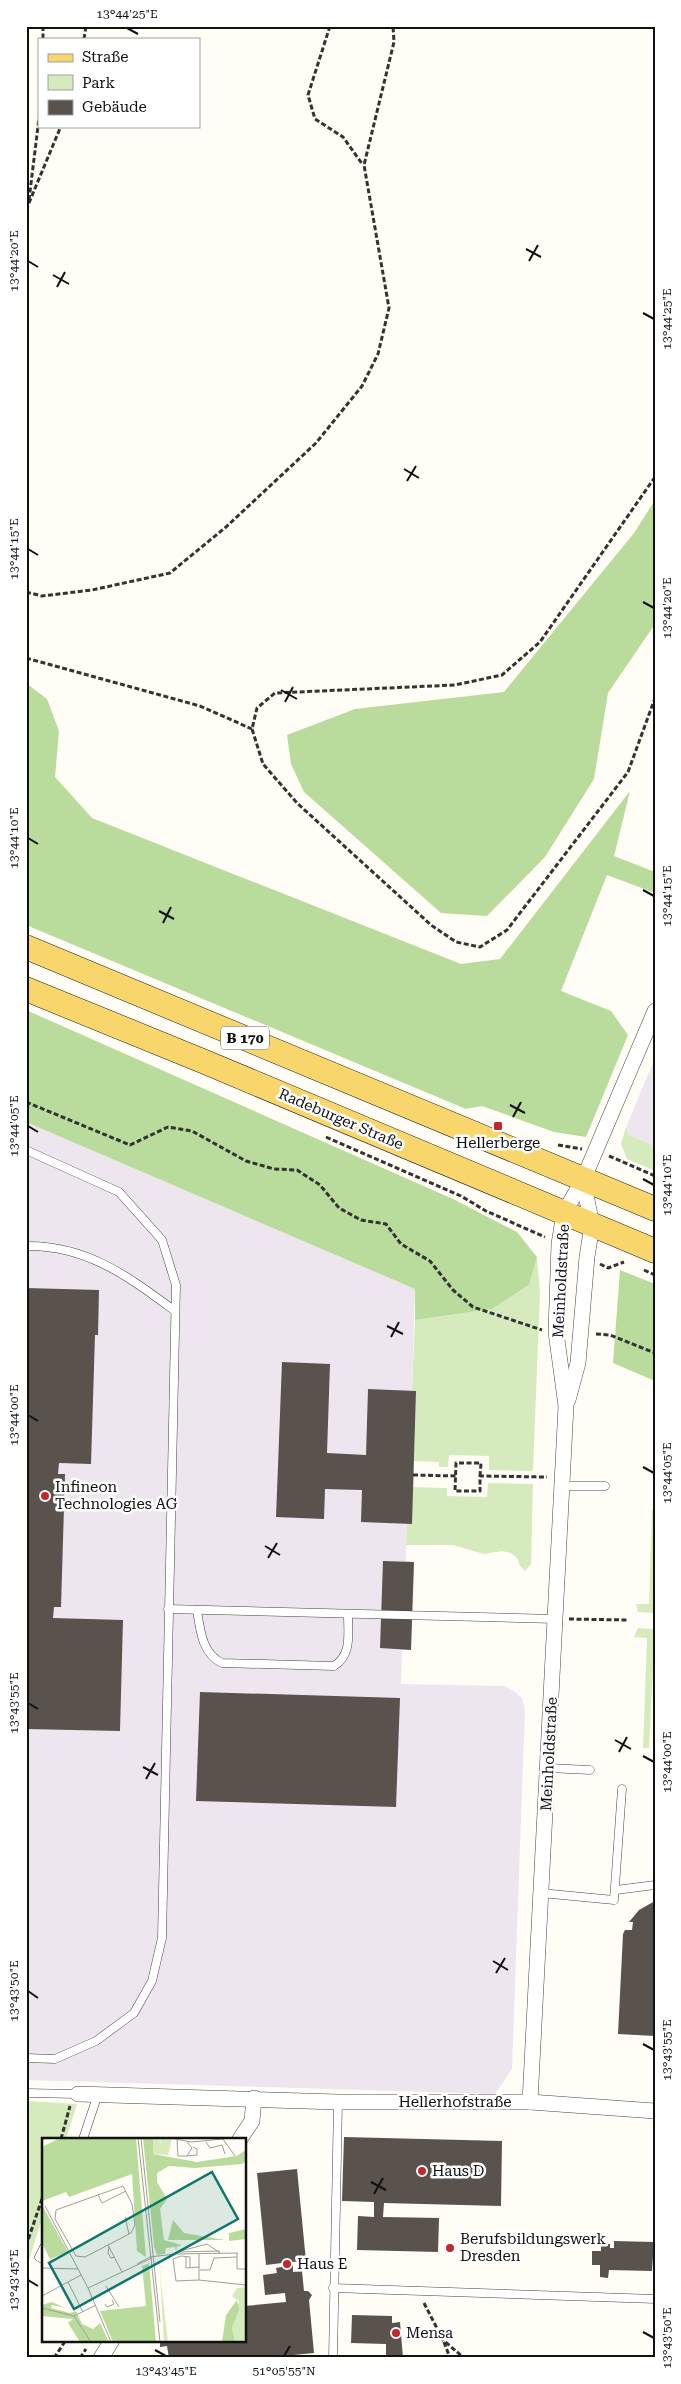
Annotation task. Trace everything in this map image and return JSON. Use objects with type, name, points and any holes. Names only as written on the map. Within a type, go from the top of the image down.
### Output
[{"type":"main road","name":"B 170","points":[[26,947],[655,1209]]},
{"type":"main road","name":"Radeburger Straße","points":[[26,989],[206,1062],[655,1251]]},
{"type":"street","points":[[583,1180],[655,1011]]},
{"type":"street","name":"Meinholdstraße","points":[[530,2102],[566,1406],[556,1332],[559,1244],[564,1213],[583,1180]]},
{"type":"street","name":"Meinholdstraße","points":[[566,1406],[578,1363],[587,1257],[592,1225],[583,1180]]},
{"type":"street","name":"Hellerhofstraße","points":[[75,2094],[338,2102],[530,2102],[655,2111]]},
{"type":"street","points":[[241,2138],[252,2121],[254,2098]]},
{"type":"street","points":[[101,2358],[111,2342]]},
{"type":"lane","points":[[26,1150],[120,1192],[162,1240],[176,1285],[162,1938],[152,1981],[134,2013],[96,2041],[55,2059],[26,2058]]},
{"type":"lane","points":[[26,1246],[40,1246],[79,1252],[125,1274],[176,1312]]},
{"type":"lane","points":[[562,1482],[605,1486]]},
{"type":"lane","points":[[168,1608],[348,1615],[555,1619]]},
{"type":"lane","points":[[197,1610],[200,1634],[205,1645],[216,1660],[222,1663],[260,1665],[334,1666],[342,1661],[347,1650],[348,1615]]},
{"type":"lane","points":[[548,1768],[590,1770]]},
{"type":"lane","points":[[541,1893],[614,1900],[622,1789]]},
{"type":"lane","points":[[616,1890],[655,1885]]},
{"type":"lane","points":[[26,2093],[75,2094]]},
{"type":"lane","points":[[83,2138],[98,2094]]},
{"type":"lane","points":[[333,2358],[338,2102]]},
{"type":"lane","points":[[333,2288],[655,2299]]},
{"type":"path","points":[[330,26],[308,95],[315,119],[343,137],[364,165]]},
{"type":"path","points":[[26,592],[42,596],[75,592],[170,573],[226,527],[316,443],[362,386],[378,354],[389,308],[364,165],[394,42],[393,26]]},
{"type":"path","points":[[28,206],[38,126]]},
{"type":"path","points":[[26,210],[60,128]]},
{"type":"path","points":[[655,477],[540,642],[502,675],[455,686],[275,693],[257,708],[252,730],[263,764],[297,802],[431,924],[456,942],[480,947],[507,930],[628,772],[655,698]]},
{"type":"path","points":[[26,658],[200,706],[252,730]]},
{"type":"path","points":[[26,1102],[130,1144],[168,1128],[192,1131],[246,1161],[274,1169],[296,1170],[320,1186],[339,1208],[361,1220],[386,1224],[401,1244],[430,1261],[453,1290],[473,1308],[548,1332]]},
{"type":"path","points":[[480,1207],[483,1198]]},
{"type":"path","points":[[608,1268],[622,1261],[630,1265]]},
{"type":"path","points":[[638,1268],[655,1275]]},
{"type":"path","points":[[589,1334],[610,1335],[655,1353]]},
{"type":"path","points":[[456,1463],[480,1463],[480,1476],[480,1491],[455,1491],[456,1463]]},
{"type":"path","points":[[413,1475],[456,1476]]},
{"type":"path","points":[[480,1476],[562,1482]]},
{"type":"path","points":[[555,1619],[628,1620]]},
{"type":"path","points":[[61,2138],[75,2094]]},
{"type":"path","points":[[26,2246],[42,2199]]},
{"type":"path","points":[[417,2291],[443,2340],[450,2358]]},
{"type":"path","points":[[443,2340],[464,2358]]},
{"type":"path","points":[[54,2358],[65,2342]]},
{"type":"shaded area","points":[[655,1058],[655,1146],[629,1135],[626,1127]]},
{"type":"shaded area","points":[[26,1122],[415,1289],[412,1390],[416,1391],[412,1524],[407,1524],[406,1561],[414,1562],[411,1650],[402,1650],[401,1684],[504,1686],[522,1698],[525,1709],[512,2069],[495,2094],[26,2080]]},
{"type":"green space","points":[[655,500],[655,624],[608,693],[594,779],[545,857],[487,916],[441,913],[304,792],[291,764],[287,735],[355,709],[504,692],[634,533]]},
{"type":"green space","points":[[26,683],[47,699],[59,731],[55,777],[92,818],[461,964],[500,959],[630,791],[614,856],[655,872],[655,893],[607,875],[561,991],[611,1011],[628,1035],[586,1137],[554,1132],[482,1106],[466,1109],[26,925]]},
{"type":"green space","points":[[26,1010],[453,1199],[517,1232],[537,1257],[529,1285],[492,1309],[415,1320],[415,1289],[26,1122]]},
{"type":"green space","points":[[626,1127],[629,1135],[655,1146],[655,1171],[627,1159],[621,1144]]},
{"type":"green space","points":[[537,1257],[540,1292],[533,1471],[489,1470],[489,1456],[449,1455],[448,1467],[439,1467],[439,1462],[414,1461],[416,1391],[412,1390],[415,1320],[492,1309],[529,1285]]},
{"type":"green space","points":[[620,1270],[655,1284],[655,1381],[613,1363]]},
{"type":"green space","points":[[488,1483],[533,1484],[531,1564],[525,1571],[520,1566],[517,1558],[511,1553],[502,1551],[484,1554],[453,1545],[406,1545],[407,1524],[413,1487],[447,1488],[447,1496],[487,1497]]},
{"type":"green space","points":[[652,1510],[655,1510],[655,1613],[638,1612],[636,1604],[649,1604]]},
{"type":"green space","points":[[638,1628],[655,1629],[649,1748],[643,1748],[647,1638],[634,1637]]},
{"type":"green space","points":[[26,2101],[77,2104],[66,2138],[42,2138],[42,2218],[26,2270]]},
{"type":"building","name":"Infineon Technologies AG","points":[[26,1288],[99,1290],[98,1335],[95,1335],[91,1464],[59,1463],[58,1474],[65,1474],[61,1607],[54,1607],[53,1618],[123,1620],[120,1731],[26,1729]]},
{"type":"building","points":[[282,1362],[330,1364],[327,1453],[366,1455],[368,1389],[416,1391],[412,1524],[361,1522],[362,1490],[325,1489],[324,1519],[276,1517]]},
{"type":"building","points":[[383,1561],[414,1562],[411,1650],[380,1648]]},
{"type":"building","points":[[200,1692],[400,1698],[396,1807],[196,1801]]},
{"type":"building","points":[[655,1901],[655,2036],[618,2034],[623,1934],[625,1930],[632,1930],[633,1922],[629,1922],[639,1910]]},
{"type":"building","name":"Haus D","points":[[344,2137],[502,2141],[501,2206],[384,2203],[383,2217],[439,2218],[438,2252],[357,2250],[358,2216],[374,2217],[374,2202],[342,2201]]},
{"type":"building","name":"Haus E","points":[[297,2169],[306,2261],[292,2262],[293,2272],[302,2271],[304,2291],[308,2291],[312,2295],[309,2300],[314,2353],[263,2358],[169,2358],[167,2346],[160,2347],[160,2342],[246,2342],[246,2306],[286,2302],[285,2293],[265,2295],[263,2275],[277,2273],[276,2268],[282,2267],[282,2263],[266,2265],[257,2173]]},
{"type":"building","points":[[614,2241],[654,2242],[652,2271],[609,2270],[608,2278],[600,2277],[600,2265],[592,2265],[592,2251],[601,2251],[601,2243],[610,2244],[610,2248],[614,2248]]},
{"type":"building","points":[[352,2315],[392,2316],[392,2323],[400,2322],[403,2358],[386,2358],[386,2344],[351,2343]]},
{"type":"place","name":"Hellerberge","points":[[498,1126]]},
{"type":"place","name":"Infineon Technologies AG","points":[[45,1496]]},
{"type":"place","name":"Haus D","points":[[422,2171]]},
{"type":"place","name":"Berufsbildungswerk Dresden","points":[[450,2248]]},
{"type":"place","name":"Haus E","points":[[287,2264]]},
{"type":"place","name":"Mensa","points":[[396,2333]]}]
